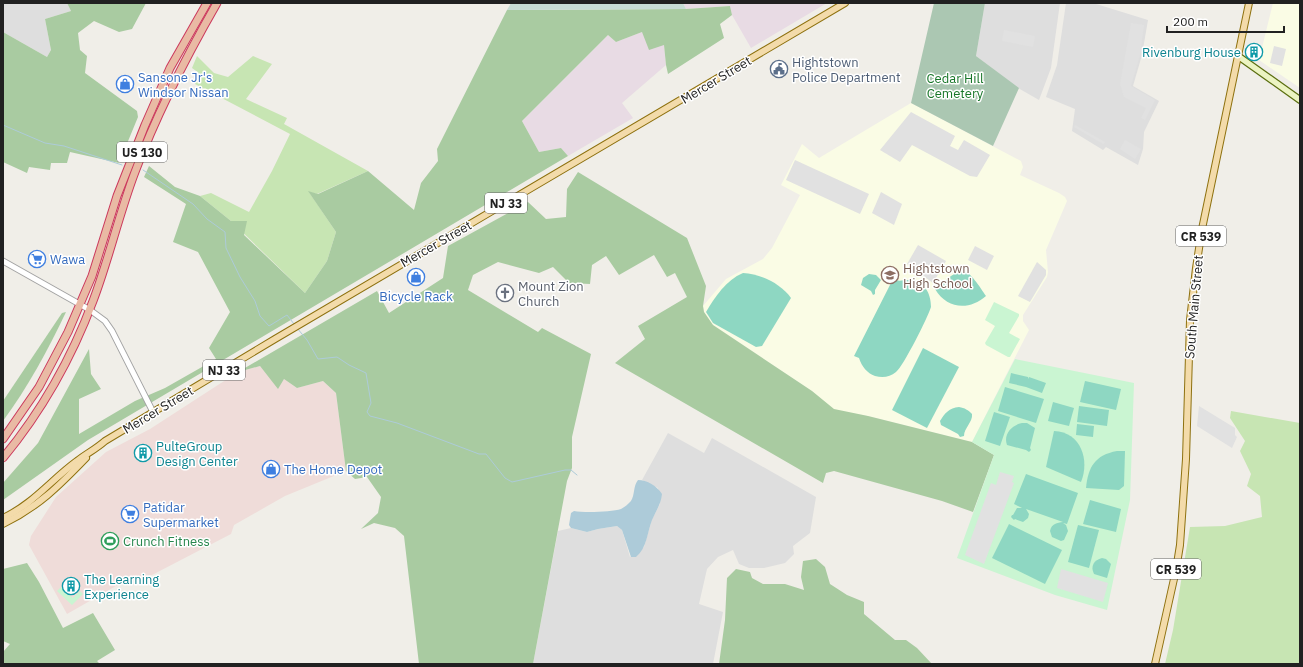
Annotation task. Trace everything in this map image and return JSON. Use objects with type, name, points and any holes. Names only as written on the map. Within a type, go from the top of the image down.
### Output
[{"type":"highway","name":"US 130","points":[[3,439],[28,405],[68,332],[92,276],[118,191],[139,137],[170,68],[207,3]]},
{"type":"highway","name":"US 130","points":[[3,458],[30,422],[70,353],[90,310],[123,205],[152,130],[176,78],[217,3]]},
{"type":"main road","name":"Mercer Street","points":[[3,524],[33,507],[50,495],[92,452],[105,441],[845,3]]},
{"type":"main road","name":"South Main Street","points":[[1155,664],[1178,561],[1185,473],[1190,320],[1196,268],[1200,241],[1249,3]]},
{"type":"main road","points":[[1238,56],[1300,100]]},
{"type":"main road","name":"Mercer Street","points":[[3,518],[26,505],[77,461],[92,452]]},
{"type":"street","points":[[3,261],[80,304],[105,321],[112,331],[153,412]]},
{"type":"shaded area","points":[[3,3],[67,3],[71,11],[45,19],[51,50],[47,57],[3,32]]},
{"type":"shaded area","points":[[511,3],[683,3],[686,9],[507,10]]},
{"type":"shaded area","points":[[683,3],[827,3],[751,48],[732,15],[730,6],[686,9]]},
{"type":"shaded area","points":[[985,3],[1060,3],[1051,68],[1039,100],[1018,88],[976,56]]},
{"type":"shaded area","points":[[1066,3],[1093,3],[1148,20],[1142,55],[1133,86],[1159,101],[1144,132],[1143,149],[1138,165],[1106,147],[1103,150],[1072,131],[1075,109],[1046,97],[1057,65]]},
{"type":"shaded area","points":[[1273,3],[1300,3],[1300,88],[1259,60]]},
{"type":"shaded area","points":[[1131,23],[1144,25],[1140,55],[1131,86],[1155,100],[1145,120],[1141,118],[1146,108],[1124,97],[1120,84]]},
{"type":"shaded area","points":[[1004,30],[1035,36],[1033,47],[1002,41]]},
{"type":"shaded area","points":[[642,32],[664,45],[666,65],[622,103],[633,118],[568,156],[561,148],[539,152],[522,121],[608,35],[616,42]]},
{"type":"shaded area","points":[[1274,46],[1286,49],[1282,66],[1270,63]]},
{"type":"shaded area","name":"Hightstown High School","points":[[911,103],[1021,161],[1023,167],[1020,175],[1059,193],[1065,197],[1067,201],[1046,250],[1047,277],[1023,315],[1023,321],[1029,330],[972,442],[868,416],[834,410],[812,391],[713,325],[704,312],[703,306],[726,279],[763,259],[772,248],[800,195],[781,185],[802,144],[819,158]]},
{"type":"shaded area","points":[[911,112],[955,136],[950,146],[958,150],[964,140],[990,155],[977,177],[970,176],[912,145],[900,162],[880,150]]},
{"type":"shaded area","points":[[1075,125],[1105,142],[1103,144],[1074,127]]},
{"type":"shaded area","points":[[1125,140],[1141,149],[1135,159],[1120,149]]},
{"type":"shaded area","points":[[795,160],[869,194],[860,214],[786,180]]},
{"type":"shaded area","points":[[881,192],[902,204],[894,225],[872,213]]},
{"type":"shaded area","points":[[918,245],[946,261],[933,283],[907,264]]},
{"type":"shaded area","points":[[975,246],[994,256],[987,270],[968,260]]},
{"type":"shaded area","points":[[1037,262],[1046,270],[1046,275],[1030,302],[1018,296]]},
{"type":"shaded area","points":[[260,366],[278,388],[284,379],[297,388],[323,381],[336,393],[346,471],[285,496],[234,525],[231,534],[152,575],[130,578],[67,614],[29,545],[31,536],[56,497],[106,452],[150,429],[238,372]]},
{"type":"shaded area","points":[[1199,406],[1235,428],[1235,435],[1237,437],[1232,448],[1197,426]]},
{"type":"shaded area","points":[[668,433],[704,453],[712,438],[816,497],[810,533],[793,546],[794,554],[785,563],[764,568],[749,568],[739,564],[733,550],[718,557],[707,569],[699,604],[723,612],[713,664],[533,664],[558,531],[571,528],[587,532],[617,526],[622,530],[630,557],[644,547],[652,519],[660,504],[658,488],[642,480]]},
{"type":"shaded area","points":[[1000,472],[1014,476],[1012,482],[1014,483],[984,564],[965,555],[991,483],[996,485]]},
{"type":"shaded area","points":[[638,480],[652,484],[662,494],[652,520],[645,545],[636,557],[631,557],[622,530],[617,526],[587,532],[571,528],[569,525],[571,513],[574,511],[605,511],[617,510],[624,507],[631,501],[635,485]]},
{"type":"shaded area","points":[[1061,569],[1108,583],[1103,602],[1057,588]]},
{"type":"green space","points":[[67,3],[146,3],[132,29],[119,32],[94,21],[78,33],[80,50],[87,56],[85,73],[137,111],[138,117],[119,163],[70,152],[67,163],[51,163],[50,170],[29,167],[27,173],[3,162],[3,32],[47,57],[51,50],[45,19],[71,11]]},
{"type":"green space","name":"Cedar Hill Cemetery","points":[[934,3],[985,3],[976,56],[1019,88],[993,146],[911,103]]},
{"type":"green space","points":[[730,6],[732,15],[720,24],[724,38],[668,74],[664,45],[649,50],[642,32],[616,42],[608,35],[522,121],[539,152],[561,148],[568,156],[88,440],[3,500],[3,483],[38,443],[89,349],[91,374],[101,389],[79,399],[79,434],[135,401],[165,388],[216,359],[209,348],[230,312],[198,252],[173,242],[186,204],[144,177],[149,166],[175,187],[200,196],[231,221],[247,221],[244,235],[305,293],[327,261],[336,232],[308,191],[318,194],[368,171],[414,210],[421,183],[438,161],[437,149],[507,10],[686,9]]},
{"type":"green space","points":[[197,56],[214,73],[228,77],[253,56],[272,64],[246,99],[287,118],[284,124],[368,171],[317,194],[309,192],[336,232],[327,261],[305,293],[231,221],[200,196],[211,193],[249,212],[272,171],[290,134],[195,84],[199,73],[192,68]]},
{"type":"green space","points":[[578,172],[687,238],[706,286],[703,306],[704,312],[713,325],[812,391],[834,409],[972,442],[994,455],[973,512],[942,501],[834,471],[826,473],[823,483],[615,363],[645,339],[638,326],[687,297],[675,273],[667,277],[654,255],[619,275],[606,256],[592,265],[590,284],[569,283],[553,267],[539,273],[498,262],[473,275],[468,290],[538,332],[542,328],[591,354],[572,437],[572,468],[567,481],[533,664],[419,664],[404,536],[395,528],[374,523],[361,529],[378,513],[381,497],[367,477],[355,479],[346,471],[336,393],[323,381],[297,388],[284,379],[278,389],[260,366],[238,372],[377,291],[389,313],[443,278],[448,246],[528,202],[546,219],[566,217],[567,189]]},
{"type":"green space","points":[[961,270],[972,276],[986,296],[973,304],[966,306],[959,306],[946,301],[935,289]]},
{"type":"green space","points":[[743,273],[757,275],[776,284],[791,298],[762,346],[756,347],[713,323],[706,312],[726,284]]},
{"type":"green space","points":[[869,274],[876,275],[881,280],[875,290],[875,294],[873,295],[871,291],[861,285],[863,278]]},
{"type":"green space","points":[[893,279],[899,281],[909,280],[919,282],[928,292],[931,307],[915,341],[896,372],[886,377],[878,377],[867,371],[863,367],[859,358],[854,356]]},
{"type":"green space","points":[[994,302],[1019,314],[1009,333],[1020,339],[1010,357],[986,345],[985,343],[995,326],[985,320]]},
{"type":"green space","points":[[66,312],[37,368],[3,421],[3,401],[62,313]]},
{"type":"green space","points":[[923,348],[959,367],[927,428],[892,410]]},
{"type":"green space","points":[[1015,359],[1134,383],[1130,500],[1107,610],[1055,595],[957,558],[994,455],[972,442]]},
{"type":"green space","points":[[1011,373],[1046,383],[1042,393],[1009,383]]},
{"type":"green space","points":[[1085,381],[1121,389],[1116,410],[1080,402]]},
{"type":"green space","points":[[1005,387],[1044,399],[1036,423],[998,411]]},
{"type":"green space","points":[[1053,402],[1074,408],[1069,426],[1048,421]]},
{"type":"green space","points":[[1079,406],[1109,410],[1107,426],[1077,422]]},
{"type":"green space","points":[[959,407],[966,409],[972,414],[964,436],[960,437],[958,434],[941,425],[940,421],[948,411]]},
{"type":"green space","points":[[1231,411],[1300,423],[1300,664],[1165,664],[1173,630],[1190,527],[1225,526],[1262,517],[1260,496],[1247,486],[1251,474],[1240,451],[1245,441],[1230,418]]},
{"type":"green space","points":[[994,412],[1010,417],[1000,446],[985,441]]},
{"type":"green space","points":[[1027,423],[1035,428],[1030,448],[1031,450],[1029,452],[1007,445],[1006,441],[1009,431],[1018,424]]},
{"type":"green space","points":[[1077,424],[1094,426],[1093,437],[1076,435]]},
{"type":"green space","points":[[1054,431],[1071,436],[1081,449],[1084,456],[1084,474],[1081,482],[1046,467]]},
{"type":"green space","points":[[1117,451],[1125,451],[1124,486],[1119,490],[1086,488],[1089,474],[1094,463],[1103,456]]},
{"type":"green space","points":[[1026,474],[1078,493],[1067,524],[1063,523],[1066,525],[1068,531],[1064,540],[1061,541],[1052,537],[1050,531],[1053,525],[1063,522],[1026,509],[1029,514],[1028,518],[1023,522],[1014,520],[1011,517],[1017,508],[1022,508],[1014,504]]},
{"type":"green space","points":[[1090,500],[1121,509],[1116,532],[1083,524]]},
{"type":"green space","points":[[1009,524],[1062,550],[1045,584],[992,558]]},
{"type":"green space","points":[[1078,525],[1099,530],[1089,568],[1068,562]]},
{"type":"green space","points":[[1102,558],[1106,559],[1111,564],[1107,578],[1094,574],[1092,568],[1097,560]]},
{"type":"green space","points":[[816,559],[825,567],[830,584],[847,595],[864,602],[864,614],[895,640],[906,640],[917,648],[932,664],[719,664],[725,620],[727,578],[736,569],[750,572],[752,578],[763,584],[785,584],[804,590],[801,577],[803,561]]},
{"type":"green space","points":[[27,563],[39,582],[63,628],[93,613],[115,650],[97,661],[100,664],[3,664],[3,652],[10,644],[3,641],[3,569]]},
{"type":"green space","points":[[61,587],[73,598],[80,591],[83,594],[72,605],[57,591]]},
{"type":"waterway","points":[[3,125],[45,143],[64,146],[122,165]]},
{"type":"waterway","points":[[143,170],[193,204],[207,219],[225,232],[226,248],[240,277],[255,301],[260,316],[269,326],[287,315],[294,324]]},
{"type":"waterway","points":[[297,328],[307,340],[318,359],[337,357],[349,365],[366,373],[371,403],[367,412],[370,416],[397,423],[479,454],[486,454],[505,478],[512,482],[565,470],[571,470],[577,475]]},
{"type":"place","name":"Rivenburg House","points":[[1254,52]]},
{"type":"place","name":"Hightstown Police Department","points":[[779,69]]},
{"type":"place","name":"Sansone Jr's Windsor Nissan","points":[[125,84]]},
{"type":"place","name":"Wawa","points":[[37,259]]},
{"type":"place","name":"Hightstown High School","points":[[890,275]]},
{"type":"place","name":"Bicycle Rack","points":[[416,277]]},
{"type":"place","name":"Mount Zion Church","points":[[505,293]]},
{"type":"place","name":"PulteGroup Design Center","points":[[143,453]]},
{"type":"place","name":"The Home Depot","points":[[271,469]]},
{"type":"place","name":"Patidar Supermarket","points":[[130,514]]},
{"type":"place","name":"Crunch Fitness","points":[[110,541]]},
{"type":"place","name":"The Learning Experience","points":[[71,586]]}]
